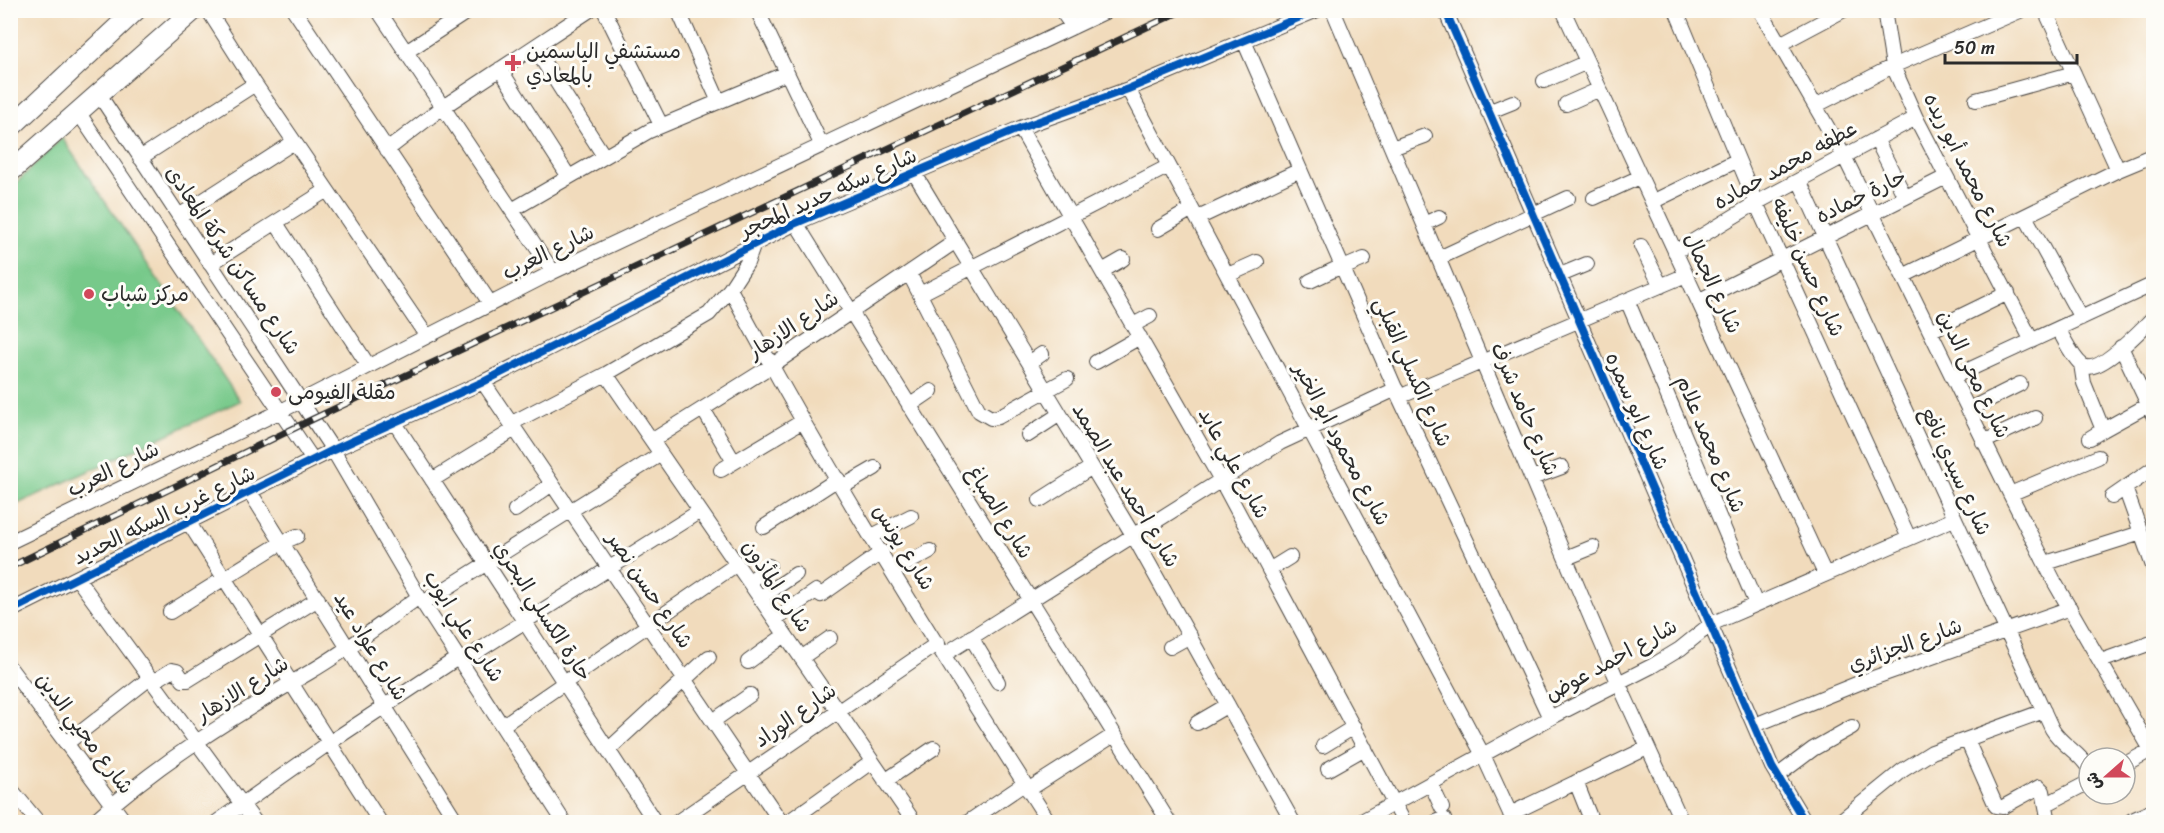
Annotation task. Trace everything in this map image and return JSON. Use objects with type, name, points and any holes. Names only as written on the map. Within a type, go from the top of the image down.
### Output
[{"type":"street","points":[[10,172],[194,10]]},
{"type":"street","points":[[208,10],[255,84],[426,335]]},
{"type":"street","points":[[294,10],[490,303]]},
{"type":"street","points":[[378,10],[553,272]]},
{"type":"street","points":[[406,52],[470,10]]},
{"type":"street","points":[[387,150],[443,107],[590,10]]},
{"type":"street","points":[[604,10],[661,125]]},
{"type":"street","points":[[678,10],[719,102]]},
{"type":"street","points":[[757,10],[822,146]]},
{"type":"street","points":[[1061,10],[1073,27]]},
{"type":"street","name":"شارع سكه حديد المحجر","points":[[333,450],[483,382],[795,224],[1020,128],[1128,88],[1317,10]]},
{"type":"street","name":"شارع حامد شرف","points":[[1334,10],[1618,682],[1682,822]]},
{"type":"street","name":"شارع ابو سمره","points":[[1445,10],[1558,276],[1777,776],[1805,822]]},
{"type":"street","name":"شارع الجمال","points":[[1563,10],[1825,574]]},
{"type":"street","name":"شارع حسن خليفه","points":[[1676,10],[1756,203],[1909,538]]},
{"type":"street","name":"شارع محى الدين","points":[[1760,10],[1817,105],[1844,156],[1983,442],[2070,608],[2152,753]]},
{"type":"street","points":[[1780,44],[1844,10]]},
{"type":"street","name":"شارع محمد أبو ريده","points":[[1884,10],[1893,66],[1916,118],[2032,341]]},
{"type":"street","points":[[1817,105],[1893,66],[2022,10]]},
{"type":"street","points":[[2045,10],[2118,170]]},
{"type":"street","points":[[10,128],[135,11]]},
{"type":"street","name":"شارع العرب","points":[[10,542],[281,411],[553,272],[1101,12]]},
{"type":"street","name":"شارع الكسلي القبلي","points":[[1244,41],[1398,393],[1550,718]]},
{"type":"street","points":[[534,47],[604,156]]},
{"type":"street","points":[[1544,81],[1587,62]]},
{"type":"street","points":[[500,69],[569,177]]},
{"type":"street","points":[[512,210],[661,125],[787,73]]},
{"type":"street","points":[[1976,100],[2074,73]]},
{"type":"street","points":[[140,158],[255,84]]},
{"type":"street","name":"شارع محمود ابو الخير","points":[[1128,88],[1484,757],[1512,818]]},
{"type":"street","points":[[1566,104],[1599,90]]},
{"type":"street","name":"شارع مساكن شركة المعادى","points":[[98,93],[333,450]]},
{"type":"street","points":[[1488,112],[1513,102]]},
{"type":"street","points":[[78,112],[313,460]]},
{"type":"street","name":"عطفه محمد حماده","points":[[1675,252],[1756,203],[1916,118]]},
{"type":"street","name":"شارع علي عابد","points":[[1020,128],[1221,480],[1404,822]]},
{"type":"street","points":[[1392,148],[1425,136]]},
{"type":"street","points":[[1876,139],[1905,198]]},
{"type":"street","points":[[179,216],[294,142]]},
{"type":"street","points":[[1903,276],[2118,170],[2154,155]]},
{"type":"street","points":[[1652,202],[1738,160]]},
{"type":"street","points":[[920,294],[1169,166]]},
{"type":"street","points":[[1158,229],[1300,170]]},
{"type":"street","name":"شارع احمد عبد الصمد","points":[[915,174],[1133,535],[1293,822]]},
{"type":"street","points":[[1594,198],[1640,177]]},
{"type":"street","name":"حارة حماده","points":[[1698,301],[1946,177]]},
{"type":"street","name":"شارع سيدي نافع","points":[[1799,180],[2044,711],[2058,739],[2077,754]]},
{"type":"street","points":[[210,264],[327,190]]},
{"type":"street","points":[[1438,258],[1568,198]]},
{"type":"street","points":[[2025,216],[2081,318]]},
{"type":"street","points":[[1424,224],[1439,217]]},
{"type":"street","points":[[276,223],[368,365]]},
{"type":"street","name":"شارع الصباغ","points":[[795,224],[1169,822]]},
{"type":"street","name":"شارع الازهار","points":[[652,441],[771,366],[956,242]]},
{"type":"street","name":"شارع سكه حديد المحجر","points":[[432,480],[513,426],[710,314],[747,263],[754,244]]},
{"type":"street","points":[[1641,246],[1661,286]]},
{"type":"street","points":[[1102,271],[1123,259]]},
{"type":"street","points":[[1310,281],[1364,260]]},
{"type":"street","points":[[1228,276],[1257,262]]},
{"type":"street","points":[[1558,276],[1587,264]]},
{"type":"street","points":[[909,273],[979,411],[984,416],[998,417],[1067,379]]},
{"type":"street","name":"شارع الوراد","points":[[677,822],[837,711],[942,648],[971,637],[1221,480],[1310,428],[1482,362],[1686,275]]},
{"type":"street","points":[[1953,378],[2154,284]]},
{"type":"street","name":"شارع يونس","points":[[730,289],[771,366],[840,483],[1049,822]]},
{"type":"street","points":[[1930,332],[2008,293]]},
{"type":"street","name":"شارع محمد علام","points":[[1628,300],[1756,604]]},
{"type":"street","points":[[1096,362],[1137,331],[1150,316]]},
{"type":"street","points":[[2081,364],[2090,367],[2104,363],[2154,317]]},
{"type":"street","points":[[2058,329],[2081,364],[2084,383],[2103,430]]},
{"type":"street","points":[[2090,438],[2103,430],[2151,411],[2121,347]]},
{"type":"street","points":[[1029,363],[1042,354]]},
{"type":"street","name":"شارع المأذون","points":[[606,374],[914,822]]},
{"type":"street","name":"شارع حسن نصر","points":[[483,382],[781,822]]},
{"type":"street","points":[[1968,410],[2020,384]]},
{"type":"street","points":[[909,406],[931,391]]},
{"type":"street","points":[[703,409],[734,462]]},
{"type":"street","points":[[1028,435],[1060,414]]},
{"type":"street","points":[[1983,442],[2035,418]]},
{"type":"street","points":[[721,470],[803,421]]},
{"type":"street","name":"حارة الكسلي البحري","points":[[395,423],[656,822]]},
{"type":"street","name":"شارع غرب السكه الحديد","points":[[10,611],[333,450]]},
{"type":"street","name":"شارع علي ايوب","points":[[333,450],[421,600],[564,822]]},
{"type":"street","name":"شارع الازهار","points":[[93,822],[196,742],[288,682],[310,672],[421,600],[487,563],[661,454]]},
{"type":"street","points":[[2010,494],[2098,457]]},
{"type":"street","points":[[1040,500],[1092,467]]},
{"type":"street","points":[[1532,478],[1562,467]]},
{"type":"street","points":[[764,526],[840,483],[875,468]]},
{"type":"street","points":[[2112,497],[2154,468]]},
{"type":"street","points":[[515,510],[552,483]]},
{"type":"street","points":[[2125,488],[2154,568]]},
{"type":"street","name":"شارع عواد عيد","points":[[250,492],[457,822]]},
{"type":"street","points":[[218,822],[384,707],[700,511]]},
{"type":"street","points":[[872,536],[911,516]]},
{"type":"street","name":"شارع احمد عوض","points":[[1360,822],[1672,654],[1711,624],[1954,519]]},
{"type":"street","points":[[189,523],[261,634],[288,682],[380,822]]},
{"type":"street","points":[[2046,563],[2141,533]]},
{"type":"street","points":[[170,612],[281,543],[297,536]]},
{"type":"street","points":[[1566,558],[1593,547]]},
{"type":"street","points":[[893,571],[930,551]]},
{"type":"street","points":[[775,619],[816,591],[821,595],[882,552]]},
{"type":"street","points":[[1269,570],[1290,557]]},
{"type":"street","points":[[503,725],[737,564]]},
{"type":"street","points":[[749,582],[769,567]]},
{"type":"street","points":[[760,598],[796,573]]},
{"type":"street","points":[[77,578],[255,822]]},
{"type":"street","points":[[67,743],[152,680],[172,670],[177,671],[183,680],[188,680],[318,599]]},
{"type":"street","name":"شارع الجزائري","points":[[1755,725],[1859,683],[2070,608]]},
{"type":"street","points":[[748,662],[785,635]]},
{"type":"street","points":[[1170,647],[1190,636]]},
{"type":"street","points":[[971,637],[998,682]]},
{"type":"street","points":[[801,658],[830,638]]},
{"type":"street","points":[[2101,661],[2154,642]]},
{"type":"street","points":[[608,750],[709,657]]},
{"type":"street","name":"شارع محيي الدين","points":[[10,668],[125,822]]},
{"type":"street","points":[[712,721],[750,695]]},
{"type":"street","points":[[1197,723],[1228,705]]},
{"type":"street","points":[[1839,822],[1932,752],[2044,711]]},
{"type":"street","points":[[1323,746],[1354,727]]},
{"type":"street","points":[[1777,776],[1813,749],[1852,727]]},
{"type":"street","points":[[968,822],[1114,735]]},
{"type":"street","points":[[1967,740],[1996,806],[2003,807],[2039,787],[2047,804],[2049,822]]},
{"type":"street","points":[[885,781],[934,748]]},
{"type":"street","points":[[1328,769],[1365,748]]},
{"type":"street","points":[[1512,818],[1576,782],[1647,748]]},
{"type":"street","points":[[2137,759],[2152,753]]},
{"type":"street","points":[[788,822],[872,762]]},
{"type":"street","points":[[1576,782],[1592,822]]},
{"type":"street","points":[[1431,784],[1441,816]]},
{"type":"street","points":[[10,788],[38,822]]},
{"type":"street","points":[[2047,804],[2077,788]]},
{"type":"street","points":[[1853,810],[1862,822]]},
{"type":"street","points":[[2132,820],[2154,810]]},
{"type":"green space","name":"مركز شباب","points":[[62,138],[240,401],[11,507],[11,188]]},
{"type":"railway","points":[[10,567],[313,419],[1183,10]]},
{"type":"cycle path","points":[[10,611],[333,450],[483,382],[796,223],[1020,128],[1128,89],[1317,10]]},
{"type":"cycle path","points":[[1445,10],[1772,767],[1805,822]]},
{"type":"place","name":"مستشفي الياسمين بالمعادي","points":[[513,63]]},
{"type":"place","name":"مركز شباب","points":[[89,294]]},
{"type":"place","name":"مقلة الفيومى","points":[[276,392]]}]
